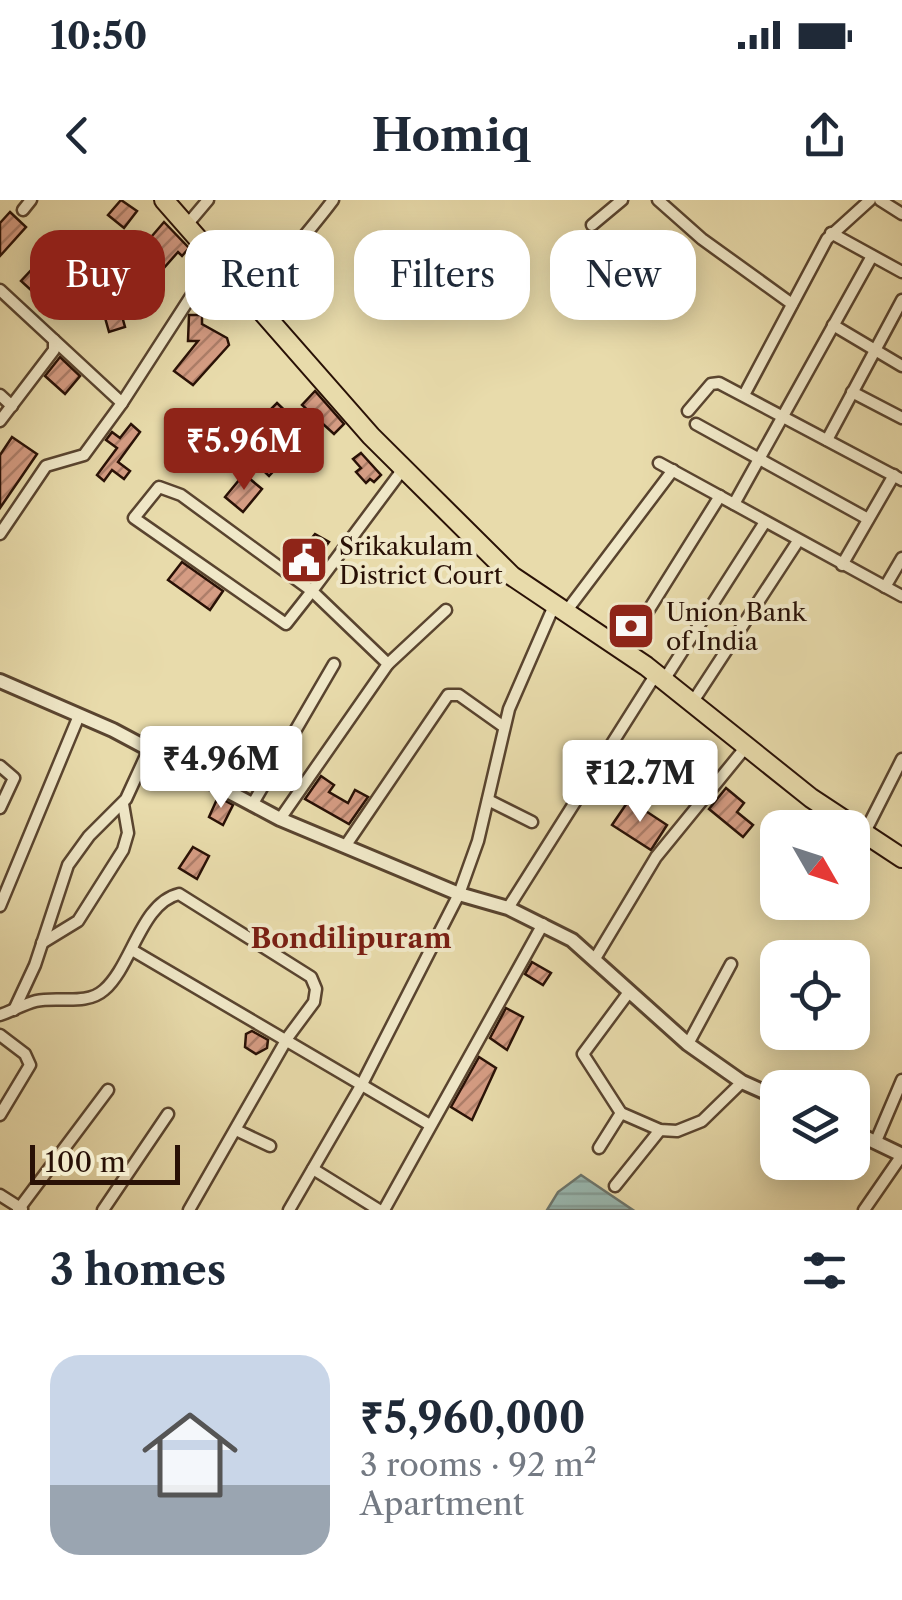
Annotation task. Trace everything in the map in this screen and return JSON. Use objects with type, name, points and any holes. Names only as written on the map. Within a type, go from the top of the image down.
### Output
[{"type":"main road","points":[[162,202],[184,228]]},
{"type":"main road","points":[[270,320],[403,469],[512,576],[660,677],[745,748],[831,810]]},
{"type":"main road","points":[[870,838],[902,858]]},
{"type":"street","points":[[23,210],[31,200]]},
{"type":"street","points":[[184,228],[208,200]]},
{"type":"street","points":[[307,230],[334,200]]},
{"type":"street","points":[[592,225],[622,200]]},
{"type":"street","points":[[658,200],[702,239],[792,304]]},
{"type":"street","points":[[744,395],[831,233],[870,200]]},
{"type":"street","points":[[880,200],[902,214]]},
{"type":"street","points":[[831,233],[902,272]]},
{"type":"street","points":[[734,504],[872,256]]},
{"type":"street","points":[[0,290],[122,403]]},
{"type":"street","points":[[827,440],[902,300]]},
{"type":"street","points":[[0,534],[46,466],[84,454],[185,306]]},
{"type":"street","points":[[834,325],[902,365]]},
{"type":"street","points":[[0,421],[54,350],[54,340]]},
{"type":"street","points":[[688,411],[715,382],[898,477],[842,564]]},
{"type":"street","points":[[852,392],[902,418]]},
{"type":"street","points":[[0,395],[12,406]]},
{"type":"street","points":[[696,424],[868,519]]},
{"type":"street","points":[[659,463],[902,596]]},
{"type":"street","points":[[388,664],[312,591],[182,495],[159,487],[134,518],[286,624],[312,591],[403,469]]},
{"type":"street","points":[[289,1210],[362,1084],[460,894],[488,800],[504,727],[558,611],[673,470]]},
{"type":"street","points":[[623,651],[720,496]]},
{"type":"street","points":[[508,908],[766,522]]},
{"type":"street","points":[[692,702],[798,541]]},
{"type":"street","points":[[885,588],[902,558]]},
{"type":"street","points":[[280,819],[388,664],[446,610]]},
{"type":"street","points":[[252,805],[334,664]]},
{"type":"street","points":[[0,681],[149,749],[280,819],[543,924],[596,957],[688,1044],[760,1090]]},
{"type":"street","points":[[346,845],[448,696],[458,695],[504,727]]},
{"type":"street","points":[[0,906],[78,718]]},
{"type":"street","points":[[596,957],[656,857],[745,748]]},
{"type":"street","points":[[14,1010],[42,943],[68,864],[88,836],[122,804],[149,749]]},
{"type":"street","points":[[870,822],[902,759]]},
{"type":"street","points":[[0,766],[14,778],[0,808]]},
{"type":"street","points":[[488,800],[532,822]]},
{"type":"street","points":[[42,943],[78,921],[123,850],[128,833],[122,804]]},
{"type":"street","points":[[0,1115],[30,1065],[25,1054],[0,1032],[0,1017],[36,1001],[94,996],[120,974],[160,905],[170,897],[184,895],[311,978],[316,989],[314,1002],[288,1037],[190,1210]]},
{"type":"street","points":[[313,1169],[382,1210],[543,924]]},
{"type":"street","points":[[132,950],[288,1037],[430,1124]]},
{"type":"street","points":[[688,1044],[731,964]]},
{"type":"street","points":[[630,992],[583,1054],[621,1113],[660,1130],[676,1130],[702,1120],[742,1082]]},
{"type":"street","points":[[876,1141],[902,1080]]},
{"type":"street","points":[[0,1194],[21,1209],[108,1090]]},
{"type":"street","points":[[599,1148],[621,1113]]},
{"type":"street","points":[[103,1210],[168,1114]]},
{"type":"street","points":[[236,1130],[270,1146]]},
{"type":"street","points":[[616,1186],[660,1130]]},
{"type":"street","points":[[864,1210],[902,1155],[870,1138]]},
{"type":"water","points":[[581,1175],[633,1210],[547,1210],[558,1192]]},
{"type":"building","points":[[121,200],[137,211],[124,228],[108,215]]},
{"type":"building","points":[[10,212],[26,227],[0,256],[0,223]]},
{"type":"building","points":[[164,222],[185,244],[185,253],[182,256],[178,252],[165,267],[165,230],[157,230]]},
{"type":"building","points":[[30,271],[30,289],[21,281]]},
{"type":"building","points":[[106,320],[123,320],[125,327],[109,332]]},
{"type":"building","points":[[189,320],[202,320],[202,324],[227,338],[229,345],[193,385],[174,371],[198,341],[188,341]]},
{"type":"building","points":[[60,357],[80,376],[65,394],[45,376]]},
{"type":"building","points":[[315,391],[344,424],[334,434],[302,405]]},
{"type":"building","points":[[277,403],[302,427],[286,443],[262,418]]},
{"type":"building","points":[[131,424],[140,432],[118,462],[130,471],[124,479],[112,470],[104,481],[97,475],[117,448],[106,440],[112,432],[120,438]]},
{"type":"building","points":[[247,433],[280,464],[269,476],[236,445]]},
{"type":"building","points":[[12,437],[37,454],[0,508],[0,455]]},
{"type":"building","points":[[361,453],[381,475],[374,482],[370,479],[366,483],[356,472],[361,468],[353,459]]},
{"type":"building","points":[[244,474],[262,489],[243,512],[225,497]]},
{"type":"building","name":"Srikakulam District Court","points":[[315,534],[329,542],[305,575],[290,564]]},
{"type":"building","points":[[182,562],[223,591],[210,610],[168,580]]},
{"type":"building","points":[[321,776],[334,785],[329,792],[348,803],[355,790],[368,797],[349,824],[305,799]]},
{"type":"building","points":[[726,788],[744,803],[737,812],[753,825],[743,837],[709,809]]},
{"type":"building","points":[[218,797],[233,805],[223,825],[209,817]]},
{"type":"building","points":[[629,800],[667,825],[651,850],[612,825]]},
{"type":"building","points":[[193,847],[209,856],[197,879],[179,868]]},
{"type":"building","points":[[532,962],[551,973],[543,985],[525,974]]},
{"type":"building","points":[[506,1008],[523,1017],[507,1050],[490,1038]]},
{"type":"building","points":[[252,1031],[268,1040],[267,1048],[256,1054],[245,1047],[246,1034]]},
{"type":"building","points":[[479,1057],[496,1068],[472,1120],[451,1107]]},
{"type":"place","name":"Srikakulam District Court","points":[[304,560]]},
{"type":"place","name":"Union Bank of India","points":[[631,626]]},
{"type":"district","name":"Bondilipuram","points":[[351,938]]}]
